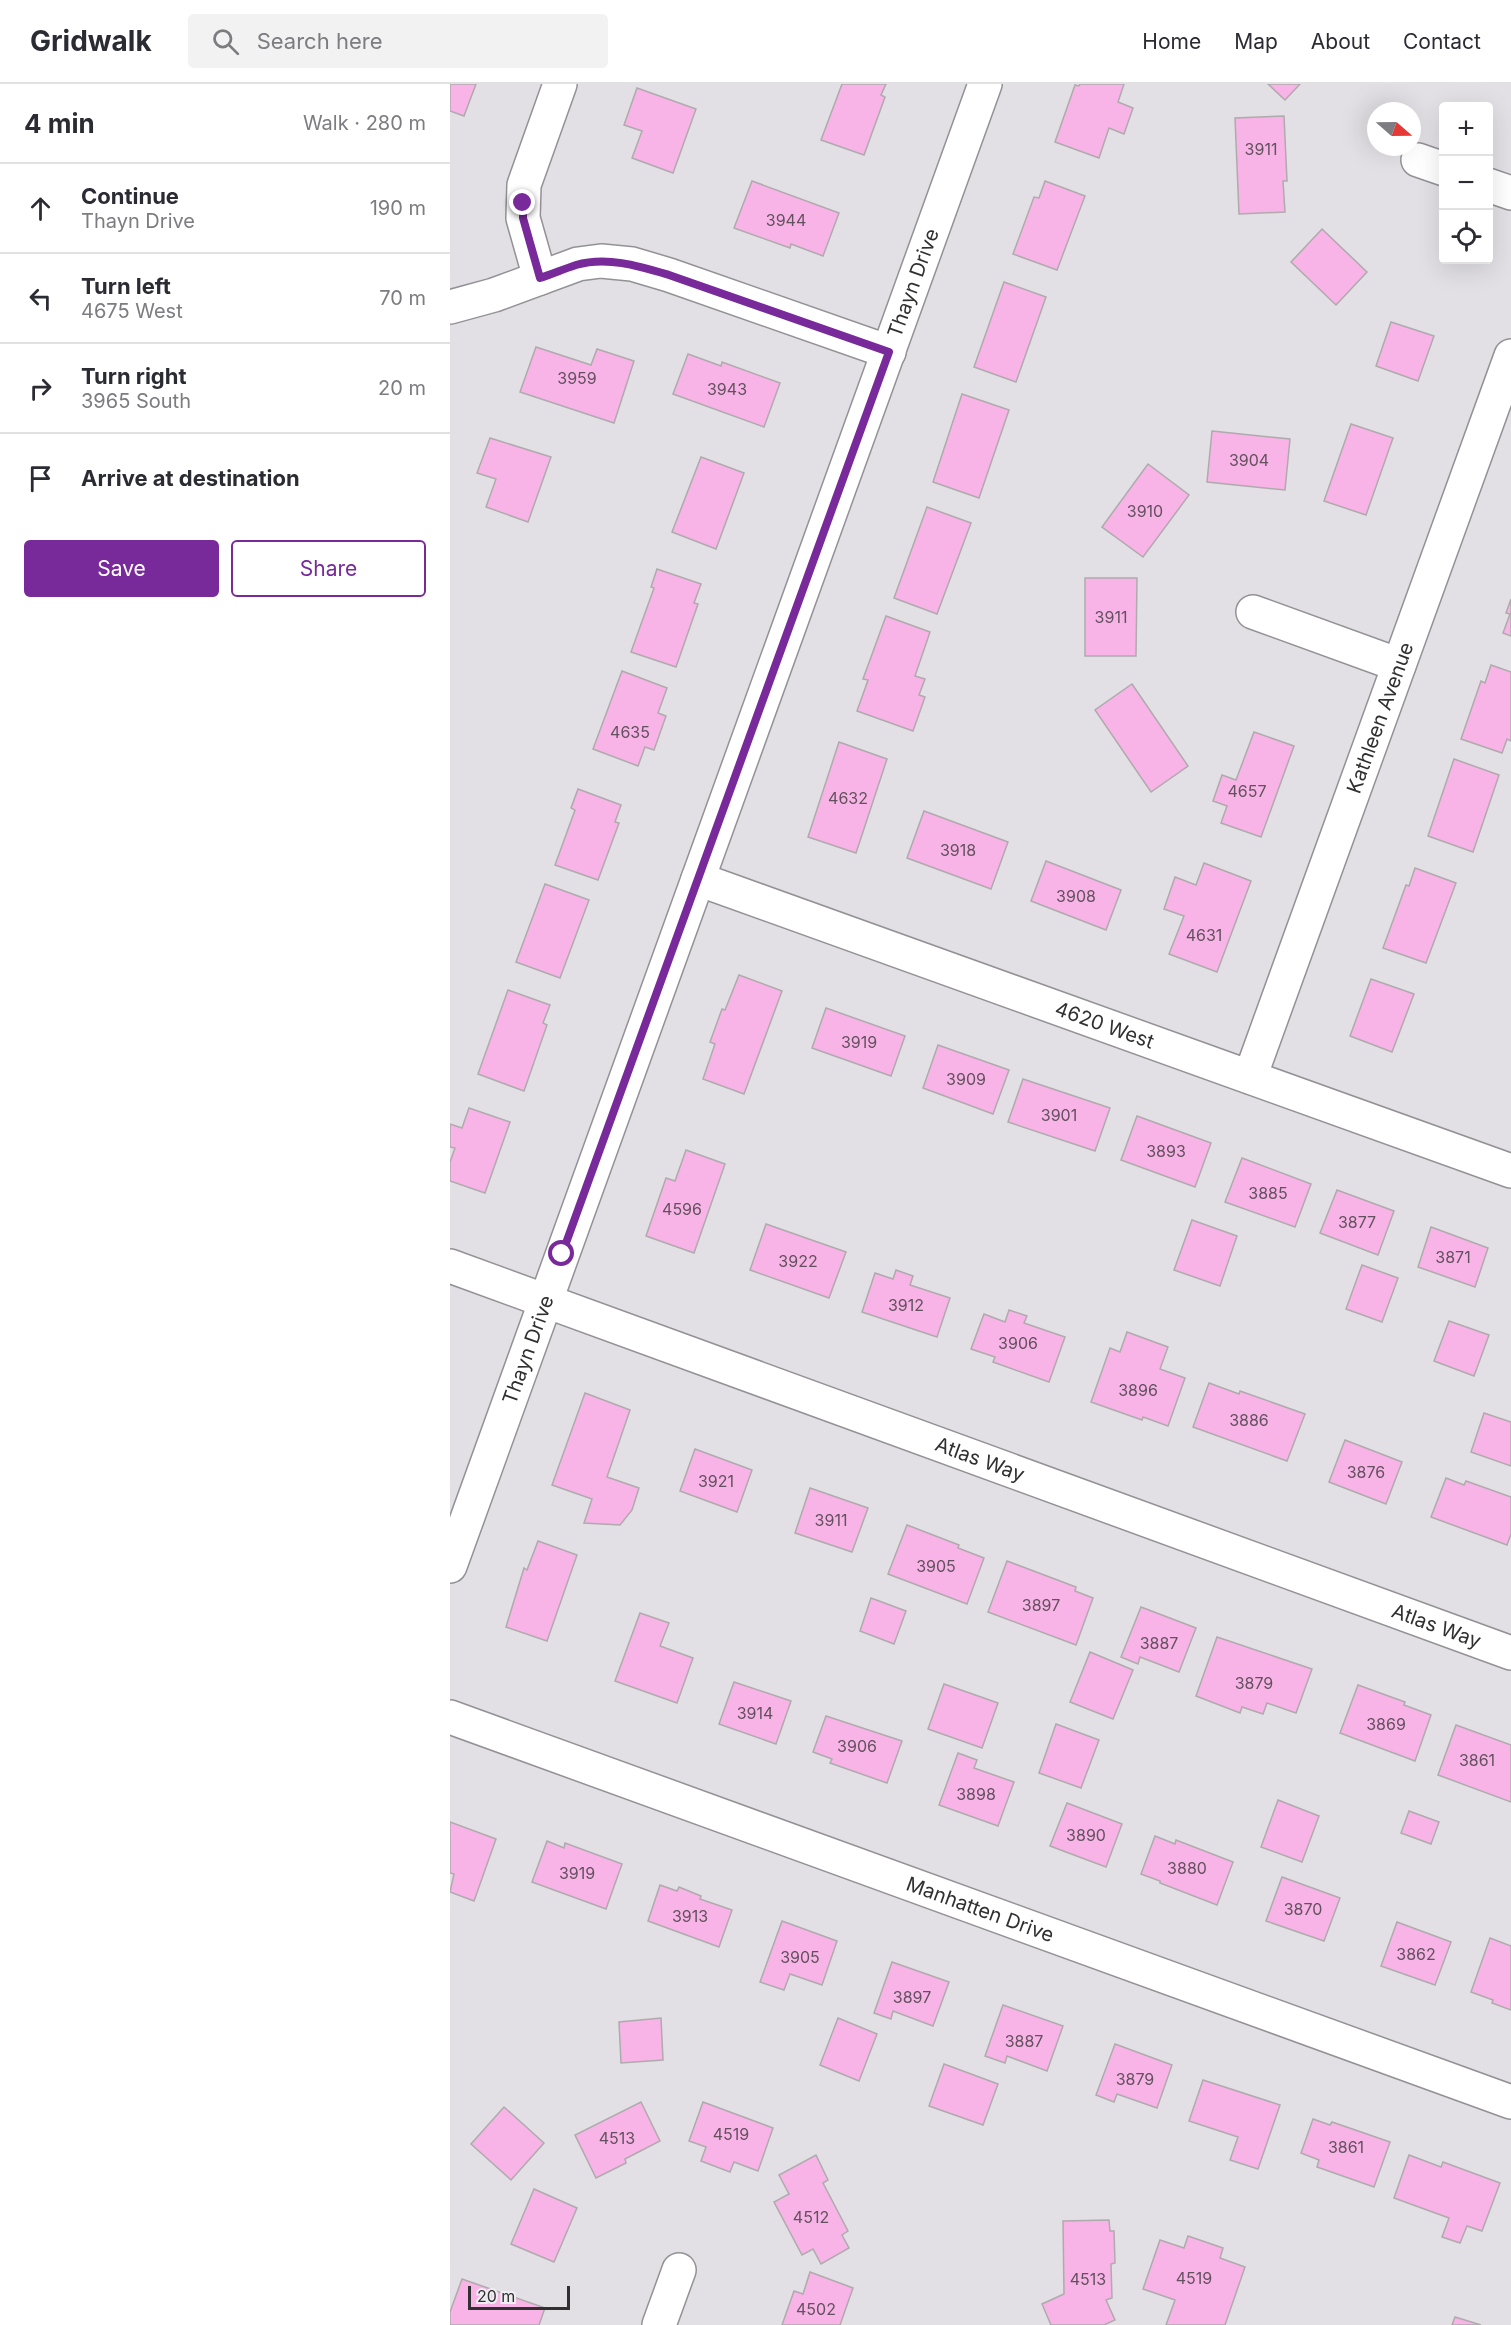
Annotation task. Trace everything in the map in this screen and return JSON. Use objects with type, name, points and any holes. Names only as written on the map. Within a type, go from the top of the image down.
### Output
[{"type":"street","points":[[540,278],[523,218],[524,185],[560,84]]},
{"type":"street","name":"Thayn Drive","points":[[450,1566],[985,84]]},
{"type":"street","points":[[1493,187],[1511,193]]},
{"type":"street","points":[[450,307],[494,295],[578,264],[601,261],[632,264],[889,352]]},
{"type":"street","name":"Kathleen Avenue","points":[[1250,1077],[1511,356]]},
{"type":"street","points":[[1253,612],[1399,664]]},
{"type":"street","name":"4620 West","points":[[698,879],[1511,1171]]},
{"type":"street","name":"Atlas Way","points":[[450,1266],[1511,1653]]},
{"type":"street","name":"Manhatten Drive","points":[[450,1717],[1511,2102]]},
{"type":"street","points":[[659,2325],[680,2270]]},
{"type":"building","points":[[450,84],[476,84],[464,116],[450,111]]},
{"type":"building","points":[[842,84],[886,84],[881,95],[885,97],[864,155],[821,140]]},
{"type":"building","points":[[1124,84],[1118,102],[1133,108],[1124,134],[1109,128],[1099,158],[1055,142],[1075,85]]},
{"type":"building","points":[[1268,84],[1300,84],[1285,100]]},
{"type":"building","points":[[637,88],[696,109],[673,173],[632,158],[642,131],[624,125]]},
{"type":"building","points":[[1284,116],[1287,181],[1283,181],[1285,212],[1239,214],[1235,118]]},
{"type":"building","points":[[752,181],[839,213],[823,256],[791,244],[790,248],[734,228]]},
{"type":"building","points":[[1045,181],[1085,196],[1057,270],[1013,254],[1034,197],[1039,198]]},
{"type":"building","points":[[1322,229],[1367,272],[1336,305],[1291,262]]},
{"type":"building","points":[[1004,282],[1046,297],[1016,382],[974,367]]},
{"type":"building","points":[[1391,322],[1434,336],[1418,381],[1376,366]]},
{"type":"building","points":[[536,347],[591,365],[597,349],[634,361],[614,423],[520,392]]},
{"type":"building","points":[[688,354],[721,366],[722,362],[780,383],[764,427],[673,394]]},
{"type":"building","points":[[962,394],[1009,410],[979,498],[933,482]]},
{"type":"building","points":[[1351,424],[1393,438],[1366,515],[1324,501]]},
{"type":"building","points":[[1212,431],[1290,439],[1285,490],[1207,482]]},
{"type":"building","points":[[490,438],[551,457],[528,522],[486,507],[496,479],[477,473]]},
{"type":"building","points":[[701,457],[744,473],[716,549],[672,532]]},
{"type":"building","points":[[1148,464],[1189,495],[1143,557],[1102,527]]},
{"type":"building","points":[[927,507],[971,523],[937,614],[894,598]]},
{"type":"building","points":[[657,569],[701,584],[694,603],[698,604],[676,667],[631,652],[654,588],[651,587]]},
{"type":"building","points":[[1085,578],[1137,578],[1136,656],[1085,656]]},
{"type":"building","points":[[1511,599],[1511,636],[1503,633],[1510,614],[1506,613]]},
{"type":"building","points":[[886,616],[930,632],[915,676],[925,679],[919,695],[925,697],[913,731],[857,711],[868,680],[863,679]]},
{"type":"building","points":[[1491,665],[1511,672],[1511,741],[1507,739],[1502,753],[1461,739],[1481,681],[1485,683]]},
{"type":"building","points":[[622,671],[667,688],[658,713],[666,716],[654,750],[645,747],[638,766],[593,749]]},
{"type":"building","points":[[1132,684],[1188,766],[1151,792],[1095,710]]},
{"type":"building","points":[[1254,732],[1294,746],[1261,837],[1221,823],[1227,806],[1213,801],[1222,775],[1236,780]]},
{"type":"building","points":[[839,742],[887,759],[856,853],[808,837]]},
{"type":"building","points":[[1454,759],[1499,775],[1473,852],[1428,836]]},
{"type":"building","points":[[578,789],[621,805],[615,822],[619,823],[598,880],[555,865],[575,810],[571,808]]},
{"type":"building","points":[[924,811],[1008,842],[991,889],[907,858]]},
{"type":"building","points":[[1046,861],[1121,890],[1106,930],[1031,901]]},
{"type":"building","points":[[1204,863],[1251,881],[1217,972],[1169,954],[1184,916],[1164,909],[1175,877],[1196,885]]},
{"type":"building","points":[[1415,868],[1456,883],[1426,963],[1383,948],[1406,885],[1409,886]]},
{"type":"building","points":[[545,884],[589,900],[560,978],[516,962]]},
{"type":"building","points":[[739,975],[782,991],[744,1094],[703,1079],[715,1044],[710,1042],[722,1009],[725,1010]]},
{"type":"building","points":[[1371,979],[1414,994],[1392,1052],[1350,1036]]},
{"type":"building","points":[[508,990],[550,1005],[543,1023],[547,1025],[524,1091],[478,1074]]},
{"type":"building","points":[[826,1008],[905,1036],[891,1076],[812,1048]]},
{"type":"building","points":[[938,1045],[1009,1070],[993,1114],[923,1088]]},
{"type":"building","points":[[1023,1079],[1110,1108],[1095,1151],[1008,1122]]},
{"type":"building","points":[[469,1108],[510,1122],[485,1193],[450,1181],[450,1162],[455,1148],[450,1147],[450,1124],[462,1128]]},
{"type":"building","points":[[1137,1116],[1211,1143],[1195,1187],[1121,1160]]},
{"type":"building","points":[[686,1150],[725,1164],[694,1253],[646,1236],[666,1178],[675,1181]]},
{"type":"building","points":[[1242,1158],[1311,1184],[1295,1227],[1225,1202]]},
{"type":"building","points":[[1337,1190],[1394,1211],[1378,1255],[1320,1233]]},
{"type":"building","points":[[1192,1220],[1237,1236],[1220,1286],[1174,1270]]},
{"type":"building","points":[[766,1224],[846,1252],[829,1298],[750,1270]]},
{"type":"building","points":[[1431,1227],[1488,1248],[1475,1287],[1418,1267]]},
{"type":"building","points":[[1362,1265],[1398,1278],[1382,1322],[1346,1309]]},
{"type":"building","points":[[896,1270],[913,1276],[910,1285],[950,1298],[937,1337],[862,1312],[875,1273],[893,1279]]},
{"type":"building","points":[[1009,1310],[1027,1316],[1024,1323],[1065,1337],[1049,1382],[993,1362],[995,1357],[971,1349],[984,1314],[1005,1322]]},
{"type":"building","points":[[1449,1321],[1489,1335],[1474,1376],[1434,1361]]},
{"type":"building","points":[[1127,1332],[1168,1347],[1160,1369],[1185,1378],[1168,1426],[1143,1417],[1142,1420],[1091,1402],[1110,1348],[1120,1352]]},
{"type":"building","points":[[1209,1383],[1239,1394],[1240,1391],[1305,1414],[1287,1461],[1193,1427]]},
{"type":"building","points":[[585,1393],[630,1410],[607,1477],[639,1488],[632,1510],[620,1525],[584,1523],[592,1499],[552,1485]]},
{"type":"building","points":[[1484,1413],[1511,1422],[1511,1466],[1471,1452]]},
{"type":"building","points":[[1345,1440],[1402,1462],[1386,1504],[1329,1482]]},
{"type":"building","points":[[695,1449],[752,1470],[737,1512],[680,1491]]},
{"type":"building","points":[[1446,1478],[1464,1485],[1466,1481],[1511,1497],[1511,1534],[1507,1545],[1431,1517]]},
{"type":"building","points":[[810,1488],[868,1508],[852,1552],[795,1533]]},
{"type":"building","points":[[907,1525],[959,1545],[958,1548],[984,1558],[967,1604],[888,1574]]},
{"type":"building","points":[[538,1541],[577,1555],[547,1641],[506,1627],[524,1568],[527,1570]]},
{"type":"building","points":[[1007,1561],[1076,1587],[1075,1591],[1093,1598],[1076,1645],[988,1612]]},
{"type":"building","points":[[871,1598],[906,1611],[894,1644],[860,1631]]},
{"type":"building","points":[[1141,1607],[1196,1628],[1179,1672],[1140,1657],[1138,1664],[1121,1657]]},
{"type":"building","points":[[640,1613],[669,1623],[660,1646],[693,1658],[677,1703],[615,1681]]},
{"type":"building","points":[[1217,1637],[1312,1669],[1296,1713],[1267,1703],[1263,1714],[1242,1707],[1240,1713],[1196,1696]]},
{"type":"building","points":[[1090,1652],[1133,1670],[1113,1719],[1070,1702]]},
{"type":"building","points":[[734,1682],[791,1701],[776,1744],[719,1724]]},
{"type":"building","points":[[944,1684],[998,1703],[982,1748],[928,1729]]},
{"type":"building","points":[[1358,1685],[1405,1702],[1404,1705],[1431,1715],[1415,1761],[1340,1733]]},
{"type":"building","points":[[826,1716],[902,1741],[887,1783],[830,1763],[832,1759],[813,1752]]},
{"type":"building","points":[[1056,1724],[1099,1740],[1081,1788],[1039,1773]]},
{"type":"building","points":[[1456,1725],[1511,1745],[1511,1802],[1438,1775]]},
{"type":"building","points":[[958,1753],[977,1760],[974,1768],[1014,1782],[998,1826],[939,1805]]},
{"type":"building","points":[[1278,1800],[1319,1816],[1302,1862],[1261,1847]]},
{"type":"building","points":[[1067,1803],[1122,1824],[1106,1867],[1050,1846]]},
{"type":"building","points":[[1409,1811],[1439,1822],[1431,1844],[1401,1833]]},
{"type":"building","points":[[450,1822],[496,1839],[474,1901],[450,1892],[454,1874],[450,1873]]},
{"type":"building","points":[[1155,1836],[1175,1844],[1176,1840],[1233,1862],[1217,1905],[1141,1874]]},
{"type":"building","points":[[547,1841],[564,1848],[565,1843],[622,1864],[606,1909],[532,1882]]},
{"type":"building","points":[[1282,1877],[1340,1898],[1324,1941],[1266,1921]]},
{"type":"building","points":[[660,1885],[677,1891],[679,1887],[701,1896],[700,1899],[732,1910],[719,1947],[648,1921]]},
{"type":"building","points":[[782,1921],[837,1941],[822,1985],[790,1974],[784,1990],[760,1982]]},
{"type":"building","points":[[1397,1922],[1451,1942],[1435,1985],[1381,1966]]},
{"type":"building","points":[[1490,1938],[1511,1946],[1511,2010],[1471,1992]]},
{"type":"building","points":[[892,1962],[949,1982],[933,2026],[893,2011],[891,2019],[874,2013]]},
{"type":"building","points":[[1003,2005],[1063,2026],[1047,2071],[1007,2056],[1005,2063],[985,2056]]},
{"type":"building","points":[[661,2018],[663,2060],[621,2063],[619,2022]]},
{"type":"building","points":[[838,2018],[877,2034],[859,2081],[820,2065]]},
{"type":"building","points":[[1115,2044],[1172,2065],[1157,2108],[1117,2094],[1114,2102],[1096,2095]]},
{"type":"building","points":[[944,2064],[998,2084],[983,2125],[929,2106]]},
{"type":"building","points":[[1203,2080],[1280,2105],[1258,2169],[1230,2160],[1238,2137],[1189,2121]]},
{"type":"building","points":[[641,2102],[660,2141],[625,2159],[626,2163],[596,2178],[575,2135]]},
{"type":"building","points":[[703,2102],[773,2128],[758,2171],[734,2162],[730,2172],[701,2161],[706,2147],[689,2141]]},
{"type":"building","points":[[504,2107],[544,2143],[511,2180],[471,2144]]},
{"type":"building","points":[[1313,2119],[1330,2125],[1332,2122],[1390,2142],[1374,2187],[1317,2167],[1319,2160],[1301,2153]]},
{"type":"building","points":[[816,2155],[828,2180],[823,2183],[848,2231],[842,2235],[849,2248],[821,2264],[813,2249],[802,2255],[774,2202],[789,2194],[779,2175]]},
{"type":"building","points":[[1409,2155],[1441,2167],[1443,2162],[1500,2183],[1482,2231],[1467,2226],[1460,2243],[1442,2237],[1449,2218],[1394,2198]]},
{"type":"building","points":[[534,2189],[577,2208],[554,2262],[511,2244]]},
{"type":"building","points":[[1109,2220],[1110,2231],[1114,2231],[1115,2263],[1111,2264],[1112,2298],[1106,2300],[1115,2320],[1104,2325],[1051,2325],[1042,2304],[1064,2294],[1063,2221]]},
{"type":"building","points":[[1188,2236],[1223,2248],[1220,2258],[1245,2267],[1225,2325],[1166,2325],[1175,2300],[1143,2289],[1160,2240],[1184,2248]]},
{"type":"building","points":[[810,2272],[853,2288],[840,2325],[782,2325],[794,2291],[803,2294]]},
{"type":"building","points":[[462,2279],[545,2308],[539,2325],[450,2325],[450,2312]]},
{"type":"building","points":[[1455,2317],[1481,2325],[1452,2325]]},
{"type":"route","points":[[523,203],[523,218],[540,278],[578,264],[601,261],[632,264],[889,352],[562,1254]]}]
